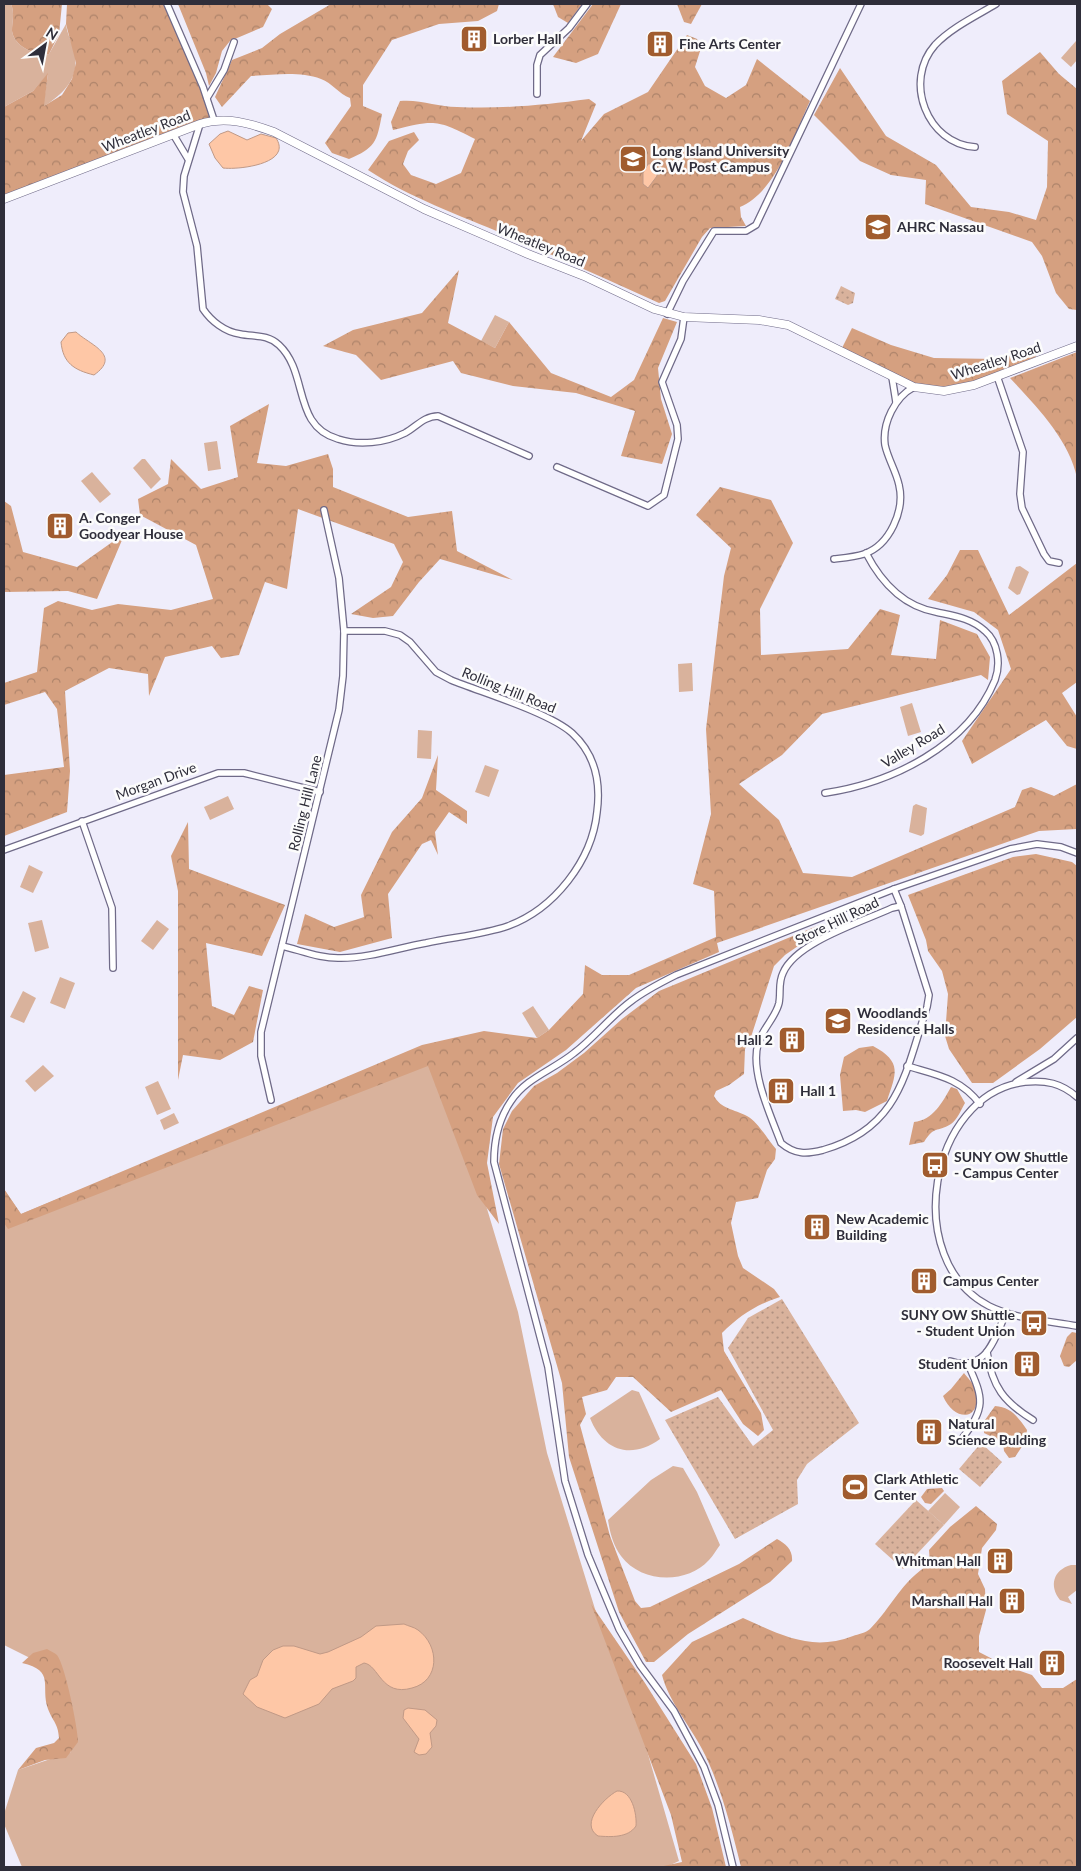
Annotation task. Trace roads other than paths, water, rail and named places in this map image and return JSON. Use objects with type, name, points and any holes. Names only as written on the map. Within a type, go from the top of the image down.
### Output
[{"type":"main road","name":"Wheatley Road","points":[[4,199],[200,124],[214,120],[249,123],[274,132],[424,209],[584,276],[667,314],[684,317],[760,320],[788,325],[914,387],[935,391],[954,390],[1077,346]]},
{"type":"street","points":[[167,4],[207,98],[214,120]]},
{"type":"street","points":[[537,94],[537,65],[540,55],[569,28],[586,4]]},
{"type":"street","points":[[667,314],[683,281],[714,231],[746,231],[756,224],[861,4]]},
{"type":"street","points":[[975,147],[957,143],[940,132],[934,124],[925,110],[921,98],[922,70],[935,46],[946,35],[996,4]]},
{"type":"street","points":[[207,98],[224,70],[234,42]]},
{"type":"street","points":[[200,124],[188,159],[183,192],[197,246],[203,309],[209,317],[227,330],[237,334],[268,338],[286,352],[296,368],[308,416],[318,430],[340,440],[376,442],[405,433],[430,416],[438,416],[529,456]]},
{"type":"street","points":[[174,134],[188,159]]},
{"type":"street","points":[[557,467],[648,506],[664,496],[678,440],[677,426],[662,382],[681,339],[684,317]]},
{"type":"street","points":[[997,376],[1023,452],[1020,494],[1022,508],[1044,554],[1049,561],[1058,563]]},
{"type":"street","points":[[892,377],[896,402]]},
{"type":"street","points":[[834,559],[866,553],[890,532],[900,508],[900,487],[885,440],[888,421],[896,402],[914,387]]},
{"type":"street","name":"Rolling Hill Lane","points":[[270,1100],[261,1056],[261,1032],[339,710],[343,676],[344,632],[339,578],[324,510]]},
{"type":"street","name":"Valley Road","points":[[825,793],[863,786],[880,780],[939,748],[959,732],[978,710],[990,692],[998,674],[996,651],[986,632],[966,619],[925,610],[902,598],[881,578],[866,553]]},
{"type":"street","name":"Rolling Hill Road","points":[[282,946],[341,958],[508,926],[543,905],[568,881],[585,853],[597,819],[599,792],[595,768],[583,745],[572,733],[547,718],[451,680],[436,672],[410,642],[400,635],[385,631],[344,632]]},
{"type":"street","name":"Morgan Drive","points":[[4,850],[218,773],[244,773],[320,792]]},
{"type":"street","points":[[82,821],[112,908],[113,968]]},
{"type":"street","points":[[733,1867],[718,1805],[704,1767],[674,1711],[640,1664],[619,1629],[588,1555],[565,1481],[552,1384],[499,1186],[494,1149],[497,1130],[504,1113],[524,1086],[576,1052],[630,1001],[651,987],[894,889],[1023,846],[1052,845],[1077,853]]},
{"type":"street","name":"Store Hill Road","points":[[894,889],[901,906],[928,995],[907,1066],[889,1110],[877,1122],[856,1138],[810,1154],[798,1153],[781,1143],[756,1064],[759,1042],[779,1003],[778,989],[783,973],[796,954],[808,945],[892,908],[901,906]]},
{"type":"street","points":[[1077,1038],[1054,1059],[1012,1084],[998,1090],[980,1104],[959,1126],[943,1159],[935,1203],[935,1228],[946,1259],[960,1282],[980,1300],[1006,1313],[1077,1326]]},
{"type":"street","points":[[907,1066],[957,1082],[971,1092],[980,1104]]},
{"type":"street","points":[[1012,1084],[1037,1081],[1055,1083],[1066,1087],[1077,1097]]},
{"type":"street","points":[[950,1361],[968,1364],[976,1362],[987,1352],[1006,1313]]},
{"type":"street","points":[[987,1352],[989,1363],[1005,1400],[1033,1420]]},
{"type":"street","points":[[961,1440],[979,1411],[981,1398],[968,1364]]},
{"type":"place","name":"Lorber Hall","points":[[474,39]]},
{"type":"place","name":"Fine Arts Center","points":[[660,44]]},
{"type":"place","name":"Long Island University C. W. Post Campus","points":[[633,159]]},
{"type":"place","name":"AHRC Nassau","points":[[878,227]]},
{"type":"place","name":"A. Conger Goodyear House","points":[[60,526]]},
{"type":"place","name":"Woodlands Residence Halls","points":[[838,1021]]},
{"type":"place","name":"Hall 2","points":[[792,1040]]},
{"type":"place","name":"Hall 1","points":[[781,1091]]},
{"type":"place","name":"SUNY OW Shuttle - Campus Center","points":[[935,1165]]},
{"type":"place","name":"New Academic Building","points":[[817,1227]]},
{"type":"place","name":"Campus Center","points":[[924,1281]]},
{"type":"place","name":"SUNY OW Shuttle - Student Union","points":[[1034,1323]]},
{"type":"place","name":"Student Union","points":[[1027,1364]]},
{"type":"place","name":"Natural Science Bulding","points":[[929,1432]]},
{"type":"place","name":"Clark Athletic Center","points":[[855,1487]]},
{"type":"place","name":"Whitman Hall","points":[[1000,1561]]},
{"type":"place","name":"Marshall Hall","points":[[1012,1601]]},
{"type":"place","name":"Roosevelt Hall","points":[[1052,1663]]}]
